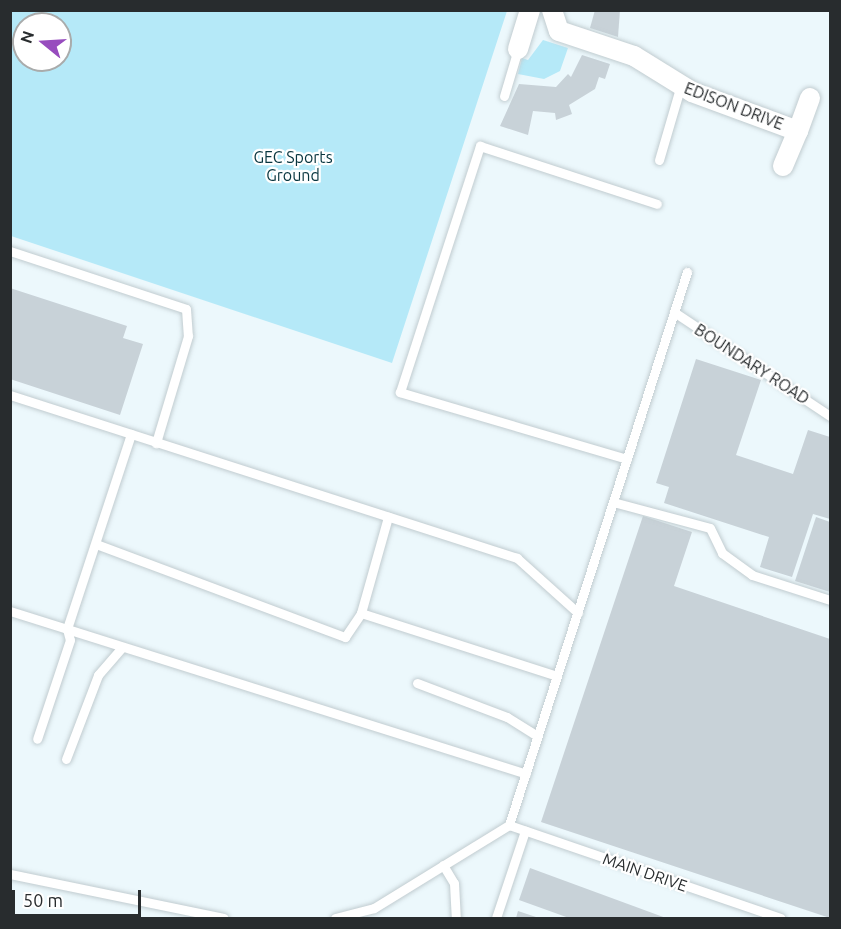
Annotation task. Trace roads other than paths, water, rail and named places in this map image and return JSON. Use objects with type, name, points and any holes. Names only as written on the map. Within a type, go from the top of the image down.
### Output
[{"type":"street","points":[[518,49],[530,10]]},
{"type":"street","name":"EDISON DRIVE","points":[[552,10],[559,31],[634,56],[681,85],[798,131]]},
{"type":"street","name":"EDISON DRIVE","points":[[783,166],[810,98]]},
{"type":"lane","points":[[504,96],[518,49]]},
{"type":"lane","points":[[658,160],[681,85]]},
{"type":"lane","points":[[627,459],[400,392],[480,146],[657,204]]},
{"type":"lane","points":[[10,251],[186,309],[188,336],[156,443]]},
{"type":"lane","points":[[335,918],[374,908],[509,825],[687,272]]},
{"type":"lane","name":"BOUNDARY ROAD","points":[[674,312],[831,416]]},
{"type":"lane","points":[[10,395],[517,558],[578,613]]},
{"type":"lane","points":[[38,739],[70,647],[67,629],[131,434]]},
{"type":"lane","points":[[613,502],[710,528],[722,553],[752,574],[831,600]]},
{"type":"lane","points":[[96,544],[345,638],[361,614],[388,517]]},
{"type":"lane","points":[[10,611],[526,774]]},
{"type":"lane","points":[[361,614],[557,676]]},
{"type":"lane","points":[[66,759],[99,675],[122,647]]},
{"type":"lane","points":[[417,683],[507,717],[538,736]]},
{"type":"lane","name":"MAIN DRIVE","points":[[509,825],[780,918]]},
{"type":"lane","points":[[495,918],[525,831]]},
{"type":"lane","points":[[443,865],[454,883],[456,918]]},
{"type":"lane","points":[[10,874],[224,918]]},
{"type":"park label","name":"GEC Sports Ground","points":[[293,166]]}]
